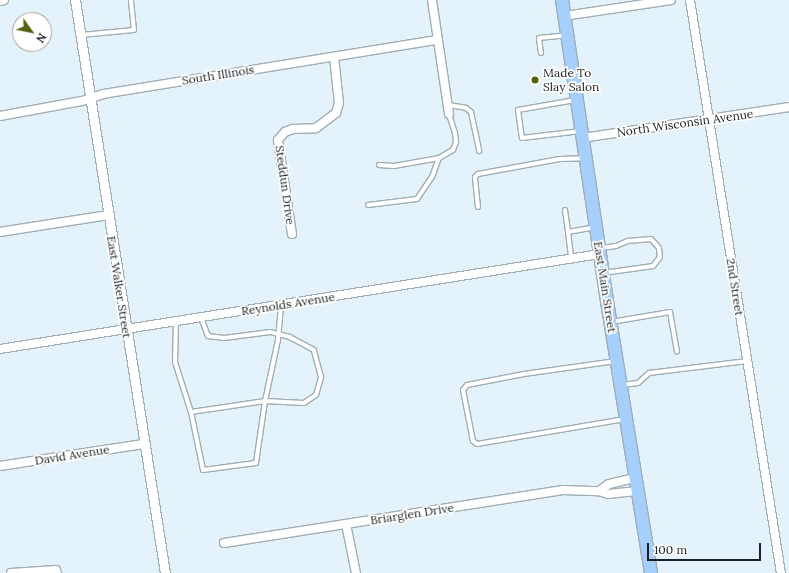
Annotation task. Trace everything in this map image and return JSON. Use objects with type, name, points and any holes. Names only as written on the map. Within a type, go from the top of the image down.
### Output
[{"type":"main road","name":"East Main Street","points":[[562,0],[595,227],[651,573]]},
{"type":"street","points":[[0,1],[4,0]]},
{"type":"street","name":"East Walker Street","points":[[75,0],[165,573]]},
{"type":"street","points":[[432,0],[449,114]]},
{"type":"street","points":[[564,16],[671,0]]},
{"type":"street","name":"2nd Street","points":[[690,0],[780,573]]},
{"type":"street","name":"South Illinois","points":[[0,116],[82,101],[90,97],[438,40]]},
{"type":"street","name":"Steddun Drive","points":[[292,234],[278,140],[285,132],[293,129],[316,128],[336,113],[339,103],[334,56]]},
{"type":"street","name":"North Wisconsin Avenue","points":[[581,134],[710,120],[789,107]]},
{"type":"street","points":[[0,232],[108,215]]},
{"type":"street","name":"Reynolds Avenue","points":[[0,349],[281,305],[574,257],[599,251]]},
{"type":"street","name":"David Avenue","points":[[0,466],[144,444]]},
{"type":"street","name":"Briarglen Drive","points":[[599,490],[609,484],[636,478]]},
{"type":"street","name":"Briarglen Drive","points":[[224,543],[563,490],[599,490],[608,494],[638,491]]},
{"type":"street","points":[[346,524],[356,573]]},
{"type":"street","points":[[11,573],[56,570],[57,573]]},
{"type":"lane","points":[[80,35],[134,30],[131,0]]},
{"type":"lane","points":[[541,53],[539,38],[567,35]]},
{"type":"lane","points":[[576,100],[518,110],[522,138],[581,134]]},
{"type":"lane","points":[[448,105],[466,108],[471,112],[478,151]]},
{"type":"lane","points":[[379,165],[394,166],[439,158],[453,150],[456,142],[456,133],[449,114]]},
{"type":"lane","points":[[368,205],[417,199],[432,177],[439,158]]},
{"type":"lane","points":[[478,207],[475,178],[478,174],[560,159],[585,158]]},
{"type":"lane","points":[[565,210],[574,257]]},
{"type":"lane","points":[[568,232],[595,227]]},
{"type":"lane","points":[[599,251],[628,241],[651,239],[659,248],[660,257],[653,266],[603,273]]},
{"type":"lane","points":[[176,322],[175,362],[191,412],[203,470],[256,462],[265,401],[278,334],[281,305]]},
{"type":"lane","points":[[611,323],[670,312],[677,350]]},
{"type":"lane","points":[[191,412],[265,401],[304,403],[316,395],[321,377],[314,350],[290,337],[270,332],[224,338],[208,336],[201,318]]},
{"type":"lane","points":[[616,361],[467,385],[463,390],[473,441],[477,444],[626,419]]},
{"type":"lane","points":[[620,385],[638,383],[649,373],[747,361]]},
{"type":"place","name":"Made To Slay Salon","points":[[535,80]]}]
